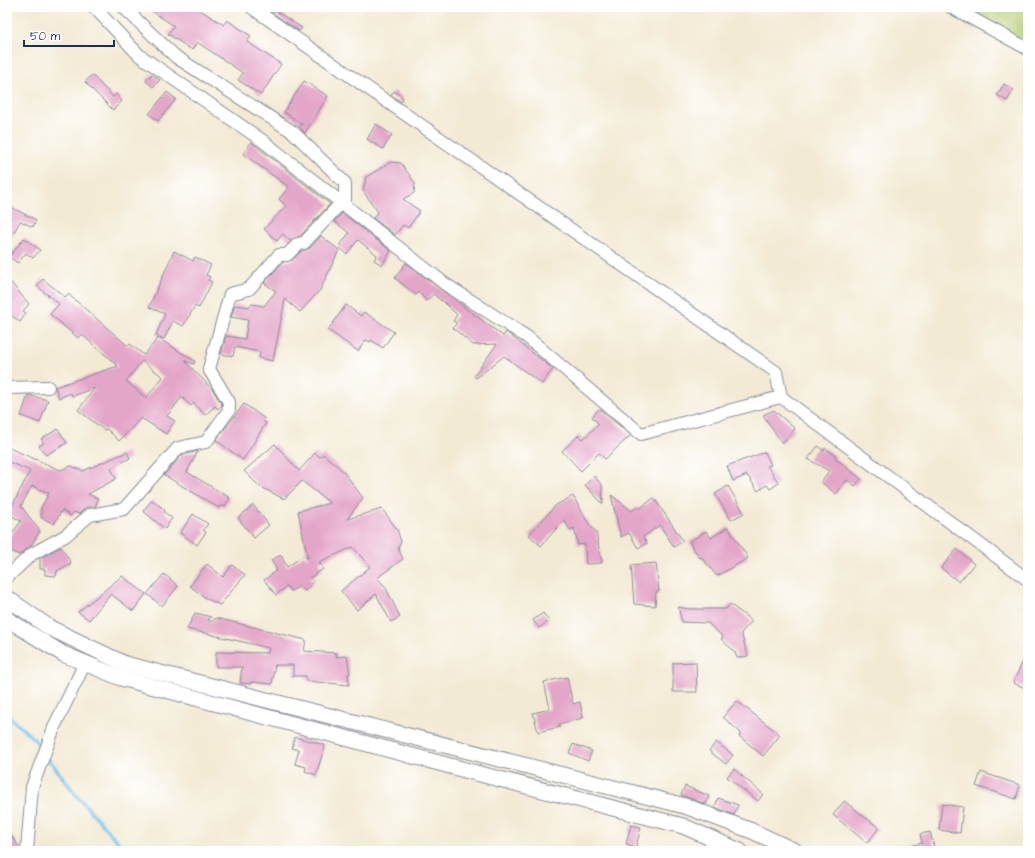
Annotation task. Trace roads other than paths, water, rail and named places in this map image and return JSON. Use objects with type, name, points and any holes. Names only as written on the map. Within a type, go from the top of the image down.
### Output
[{"type":"main road","points":[[7,598],[50,628],[126,664],[685,806],[752,831],[795,851]]},
{"type":"main road","points":[[7,619],[63,654],[128,680],[473,772],[683,826],[740,851]]},
{"type":"street","points":[[94,7],[139,54],[263,141],[445,284],[527,337],[641,434],[782,397]]},
{"type":"street","points":[[7,577],[32,554],[65,536],[90,515],[124,509],[178,448],[206,442],[229,410],[229,402],[209,369],[230,294],[249,289],[279,255],[287,255],[298,244],[304,243],[343,203],[346,183],[293,132],[176,57],[123,7]]},
{"type":"street","points":[[251,7],[776,372],[782,397],[1028,580]]},
{"type":"street","points":[[951,7],[1028,49]]},
{"type":"street","points":[[7,388],[48,387]]},
{"type":"street","points":[[27,851],[32,787],[55,725],[85,663]]},
{"type":"waterway","points":[[7,715],[34,739],[43,751]]},
{"type":"waterway","points":[[46,756],[78,797],[126,851]]}]
